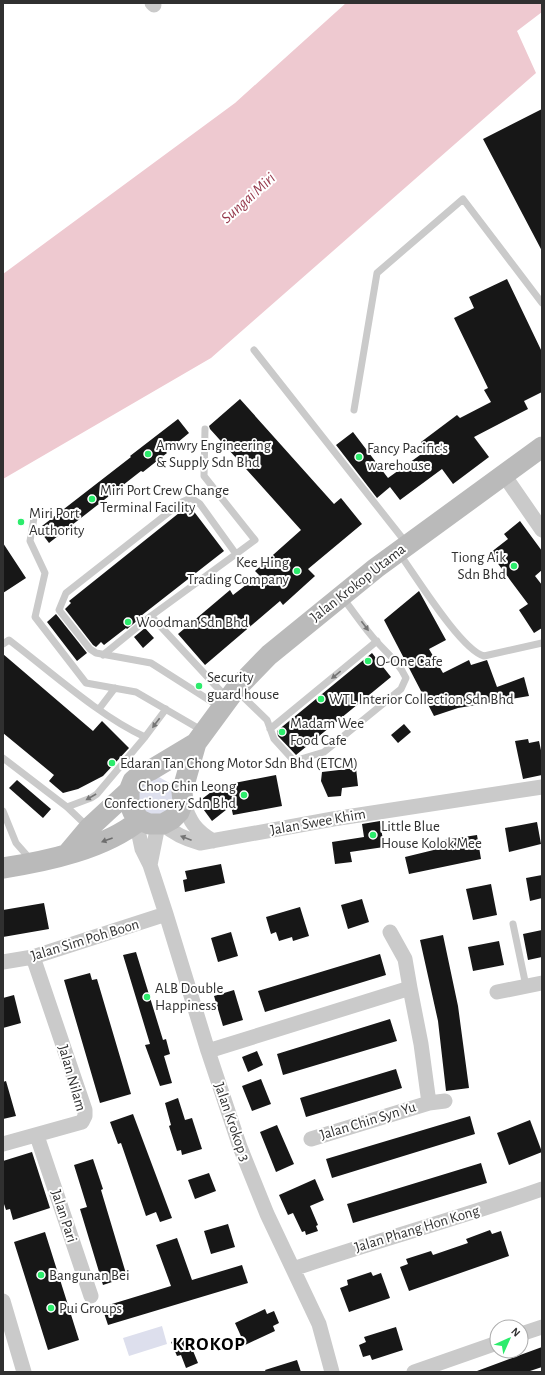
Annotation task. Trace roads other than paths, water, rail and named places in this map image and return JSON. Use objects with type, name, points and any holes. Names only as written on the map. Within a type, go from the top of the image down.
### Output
[{"type":"street","name":"Jalan Krokop Utama","points":[[200,737],[228,699],[269,655],[340,596],[403,548],[542,448]]},
{"type":"street","points":[[504,475],[542,530]]},
{"type":"street","points":[[154,823],[133,812],[129,802],[129,791],[133,781],[141,774],[151,770],[200,737]]},
{"type":"street","points":[[3,868],[35,863],[68,854],[154,823],[172,819],[179,812],[200,737]]},
{"type":"street","points":[[151,770],[161,770],[171,775],[178,782],[190,822],[200,833],[213,841]]},
{"type":"street","name":"Jalan Swee Khim","points":[[154,823],[186,839],[200,843],[333,819],[542,787]]},
{"type":"street","points":[[68,854],[89,828],[129,791]]},
{"type":"street","name":"Jalan Krokop 3","points":[[154,823],[150,865],[208,1051],[240,1147],[267,1214],[318,1324],[332,1372]]},
{"type":"street","name":"Jalan Sim Poh Boon","points":[[3,962],[33,957],[166,914]]},
{"type":"street","name":"Jalan Chin Syn Yu","points":[[311,1139],[429,1103],[421,1044],[405,959],[390,932]]},
{"type":"street","name":"Jalan Nilam","points":[[3,1144],[37,1136],[82,1122],[86,1116],[33,957]]},
{"type":"street","points":[[497,992],[542,983]]},
{"type":"street","points":[[208,1051],[410,988]]},
{"type":"street","points":[[429,1103],[445,1101]]},
{"type":"street","name":"Jalan Pari","points":[[37,1136],[91,1296]]},
{"type":"street","name":"Jalan Phang Hon Kong","points":[[293,1269],[347,1250],[484,1210],[542,1189]]},
{"type":"street","points":[[3,1301],[24,1372]]},
{"type":"street","points":[[529,1331],[542,1327]]},
{"type":"street","points":[[414,1372],[489,1346]]},
{"type":"lane","points":[[354,410],[377,273],[463,199],[542,303]]},
{"type":"lane","points":[[254,350],[403,548],[455,630],[476,654],[484,656],[542,643]]},
{"type":"lane","points":[[103,655],[151,616],[255,540],[204,476],[205,429]]},
{"type":"lane","points":[[236,554],[200,504],[191,498],[182,502],[66,593],[62,599],[59,610],[90,649],[103,655],[151,663],[228,699],[267,720],[274,739],[294,761],[324,752],[401,689],[406,678],[392,655],[377,641],[340,596]]},
{"type":"lane","points":[[34,518],[30,541],[45,573],[35,616],[86,683],[136,692],[166,709],[200,737]]},
{"type":"lane","points":[[151,616],[228,699]]},
{"type":"lane","points":[[3,644],[9,640],[99,709],[134,732],[145,737]]},
{"type":"lane","points":[[270,729],[377,641]]},
{"type":"lane","points":[[99,709],[115,688]]},
{"type":"lane","points":[[67,807],[91,798],[97,794],[145,737],[166,709]]},
{"type":"lane","points":[[3,758],[67,807],[89,828]]},
{"type":"lane","points":[[3,811],[16,844],[35,863]]},
{"type":"lane","points":[[513,924],[526,986]]},
{"type":"water","name":"Sungai Miri","points":[[346,3],[542,3],[542,12],[517,31],[536,73],[211,358],[3,479],[3,274],[235,103]]},
{"type":"place","name":"Amwry Engineering & Supply Sdn Bhd","points":[[148,454]]},
{"type":"place","name":"Fancy Pacific's warehouse","points":[[359,457]]},
{"type":"place","name":"Miri Port Crew Change Terminal Facility","points":[[92,499]]},
{"type":"place","name":"Miri Port Authority","points":[[21,522]]},
{"type":"place","name":"Tiong Aik Sdn Bhd","points":[[514,566]]},
{"type":"place","name":"Kee Hing Trading Company","points":[[297,571]]},
{"type":"place","name":"Woodman Sdn Bhd","points":[[128,622]]},
{"type":"place","name":"O-One Cafe","points":[[368,661]]},
{"type":"place","name":"Security guard house","points":[[199,686]]},
{"type":"place","name":"WTL Interior Collection Sdn Bhd","points":[[321,699]]},
{"type":"place","name":"Madam Wee Food Cafe","points":[[282,732]]},
{"type":"place","name":"Edaran Tan Chong Motor Sdn Bhd (ETCM)","points":[[112,763]]},
{"type":"place","name":"Chop Chin Leong Confectionery Sdn Bhd","points":[[244,795]]},
{"type":"place","name":"Little Blue House Kolok Mee","points":[[373,835]]},
{"type":"place","name":"ALB Double Happiness","points":[[147,997]]},
{"type":"place","name":"Bangunan Bei","points":[[41,1275]]},
{"type":"place","name":"Pui Groups","points":[[51,1308]]},
{"type":"district","name":"KROKOP","points":[[209,1344]]}]
